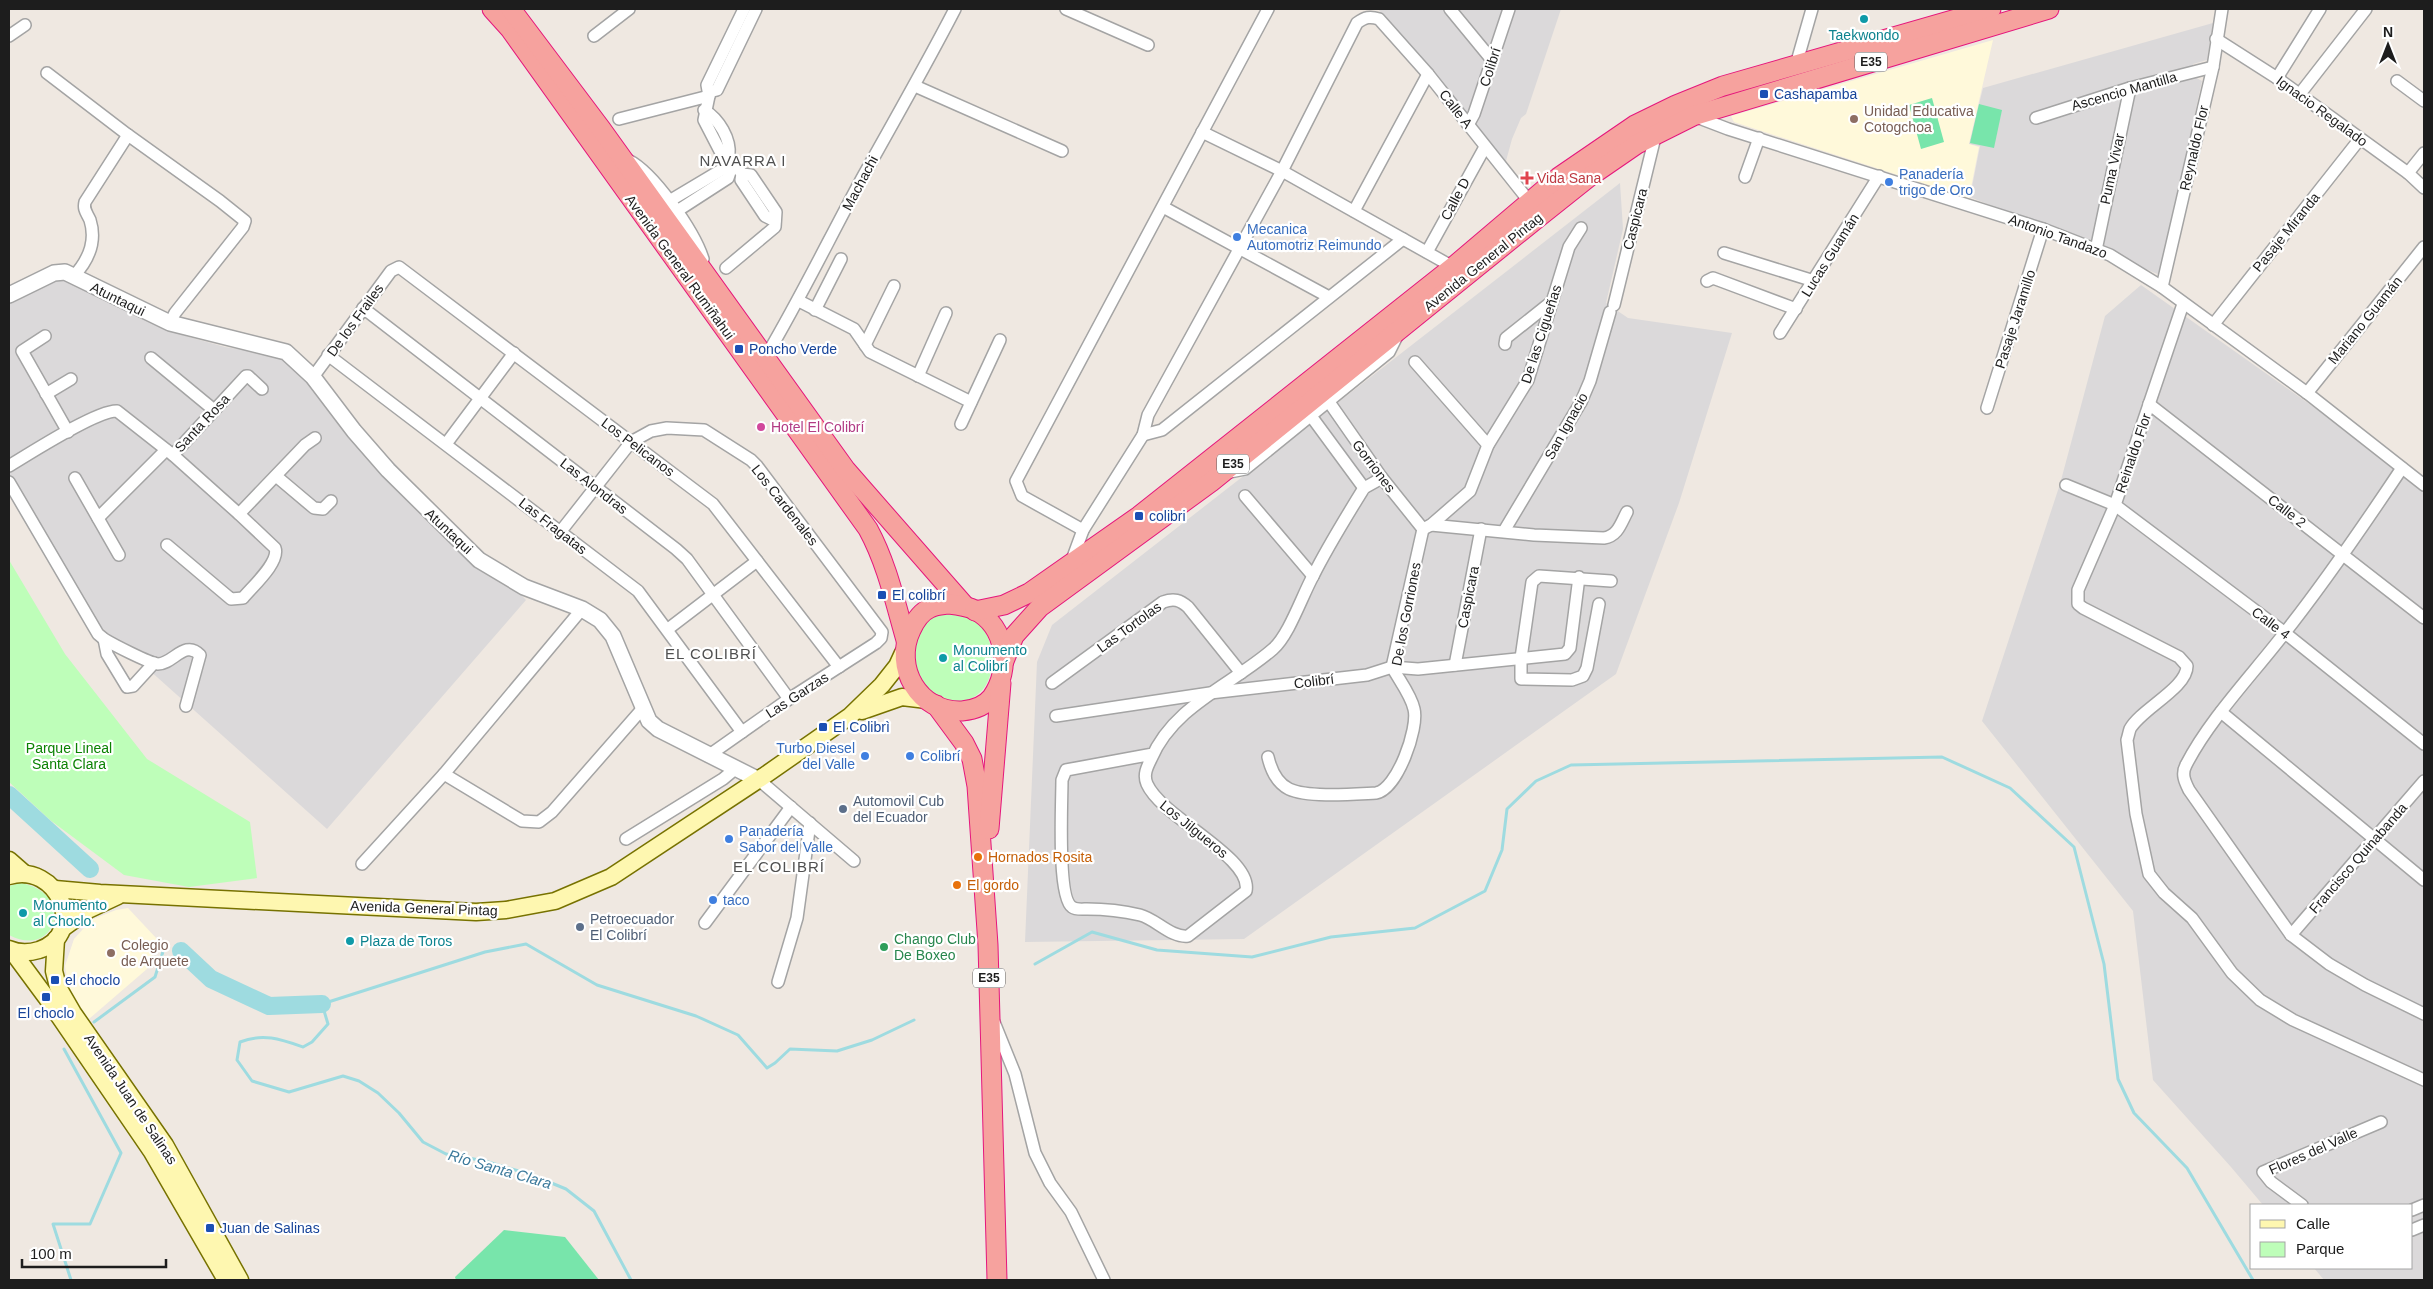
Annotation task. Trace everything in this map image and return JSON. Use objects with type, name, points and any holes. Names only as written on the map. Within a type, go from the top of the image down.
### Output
[{"type":"highway","name":"Avenida General Rumiñahui","points":[[492,9],[510,29],[868,529],[883,559],[905,646]]},
{"type":"highway","name":"Avenida General Rumiñahui","points":[[511,9],[621,157],[859,486],[970,608]]},
{"type":"highway","name":"Avenida General Pintag","points":[[970,608],[1004,605],[1020,598],[1139,516],[1453,267],[1530,201],[1595,151],[1660,112],[1723,86],[1992,9]]},
{"type":"highway","name":"Avenida General Pintag","points":[[1004,661],[1014,636],[1040,607],[1116,553],[1221,473],[1589,177],[1656,133],[1692,116],[2049,9]]},
{"type":"highway","name":"E35","points":[[984,862],[991,812],[1004,661],[1002,645],[996,630],[985,617],[970,608],[949,604],[933,607],[924,612],[913,624],[905,646],[911,680],[964,743],[972,759],[977,786],[984,862],[997,1280]]},
{"type":"highway","name":"E35","points":[[932,703],[957,711],[980,707],[989,700],[1001,682]]},
{"type":"main road","name":"Avenida General Pintag","points":[[55,889],[476,912],[537,906],[585,890],[611,877],[758,780],[850,716],[882,685],[897,666],[905,646]]},
{"type":"main road","name":"Avenida General Pintag","points":[[850,716],[896,698],[908,697],[932,703]]},
{"type":"main road","points":[[9,860],[25,874]]},
{"type":"main road","points":[[9,876],[25,874],[36,877],[55,889]]},
{"type":"main road","name":"Avenida Juan de Salinas","points":[[55,889],[63,906],[54,971],[58,987],[73,1013],[165,1144],[240,1280]]},
{"type":"main road","name":"Avenida General Pintag","points":[[10,950],[32,952],[42,949],[88,910],[122,894]]},
{"type":"main road","name":"Avenida Juan de Salinas","points":[[10,950],[46,997],[152,1152],[226,1280]]},
{"type":"street","points":[[594,36],[629,9]]},
{"type":"street","points":[[726,268],[774,229],[776,212],[751,175],[742,174],[731,160],[720,151],[708,132],[704,120],[704,110],[709,94],[707,85],[744,9]]},
{"type":"street","points":[[619,119],[709,94],[717,90],[756,9]]},
{"type":"street","name":"Machachi","points":[[765,358],[799,300],[861,181],[915,86],[955,9]]},
{"type":"street","points":[[1066,9],[1148,45]]},
{"type":"street","points":[[1083,530],[1022,496],[1016,481],[1268,9]]},
{"type":"street","points":[[1450,9],[1492,60]]},
{"type":"street","name":"Colibrí","points":[[1468,124],[1474,114],[1509,9]]},
{"type":"street","points":[[1796,64],[1811,9]]},
{"type":"street","name":"Reynaldo Flor","points":[[2162,287],[2212,67],[2222,9]]},
{"type":"street","points":[[2277,78],[2320,9]]},
{"type":"street","points":[[2299,95],[2366,9]]},
{"type":"street","name":"Calle A","points":[[1282,171],[1357,23],[1366,18],[1379,19],[1428,74],[1530,201]]},
{"type":"street","points":[[9,36],[25,25]]},
{"type":"street","name":"Ignacio Regalado","points":[[2216,39],[2277,78],[2359,140],[2408,173],[2424,188]]},
{"type":"street","name":"Ascencio Mantilla","points":[[2036,118],[2130,88],[2212,67]]},
{"type":"street","points":[[47,73],[244,220],[243,226],[175,313],[170,323]]},
{"type":"street","points":[[1354,210],[1428,74]]},
{"type":"street","points":[[2397,81],[2424,102]]},
{"type":"street","points":[[915,86],[1062,152]]},
{"type":"street","name":"Puma Vivar","points":[[2096,250],[2130,88]]},
{"type":"street","name":"Antonio Tandazo","points":[[1692,116],[2043,229],[2110,255],[2162,287],[2307,393],[2424,485]]},
{"type":"street","points":[[1202,132],[1282,171],[1453,267]]},
{"type":"street","name":"Caspicara","points":[[1612,309],[1656,133]]},
{"type":"street","points":[[73,277],[88,261],[92,241],[92,229],[84,209],[85,202],[128,135]]},
{"type":"street","points":[[1745,177],[1759,138]]},
{"type":"street","name":"Pasaje Miranda","points":[[2213,325],[2359,140]]},
{"type":"street","name":"Calle D","points":[[1427,252],[1485,146]]},
{"type":"street","points":[[2408,173],[2424,153]]},
{"type":"street","points":[[621,157],[642,169],[670,200],[702,254],[707,275]]},
{"type":"street","points":[[670,200],[731,160]]},
{"type":"street","points":[[677,211],[728,178],[731,160]]},
{"type":"street","points":[[1066,567],[1078,549],[1083,530],[1144,436],[1148,415],[1282,171]]},
{"type":"street","name":"Lucas Guamán","points":[[1780,333],[1814,282],[1879,176]]},
{"type":"street","points":[[1163,207],[1239,250],[1329,297]]},
{"type":"street","name":"De las Cigueñas","points":[[1427,527],[1470,490],[1488,445],[1528,380],[1550,303],[1569,248],[1581,228]]},
{"type":"street","name":"Pasaje Jaramillo","points":[[1987,408],[2043,229]]},
{"type":"street","points":[[1144,436],[1162,430],[1403,239]]},
{"type":"street","name":"Mariano Guamán","points":[[2307,393],[2424,247]]},
{"type":"street","points":[[1724,253],[1814,282]]},
{"type":"street","points":[[815,310],[841,259]]},
{"type":"street","name":"De los Frailes","points":[[313,377],[390,271],[399,267]]},
{"type":"street","name":"Los Pelicanos","points":[[399,267],[713,504],[839,668]]},
{"type":"street","name":"Atuntaqui","points":[[9,295],[54,273],[65,272],[170,323],[194,331],[277,348],[286,352],[313,377],[354,431],[388,470],[479,560],[524,587],[582,609],[600,620],[613,636],[643,708],[650,721],[658,729],[758,780],[854,860]]},
{"type":"street","points":[[1707,280],[1714,278],[1796,309]]},
{"type":"street","points":[[865,345],[894,286]]},
{"type":"street","points":[[799,300],[854,329],[870,352],[971,402]]},
{"type":"street","points":[[1505,344],[1506,338],[1550,303]]},
{"type":"street","name":"Reinaldo Flor","points":[[2183,304],[2115,506],[2078,590],[2078,604],[2083,608],[2179,658],[2188,666],[2185,676],[2130,729],[2127,740],[2136,814],[2149,874],[2164,893],[2192,918],[2232,973],[2260,1000],[2293,1020],[2424,1080]]},
{"type":"street","name":"Las Alondras","points":[[363,308],[683,555],[789,699]]},
{"type":"street","name":"San Ignacio","points":[[1504,531],[1581,402],[1590,381],[1612,309]]},
{"type":"street","points":[[918,376],[946,313]]},
{"type":"street","points":[[1221,473],[1245,469],[1329,402],[1389,352],[1399,330]]},
{"type":"street","points":[[45,336],[22,350],[68,432]]},
{"type":"street","points":[[961,424],[1000,340]]},
{"type":"street","points":[[446,444],[514,353]]},
{"type":"street","name":"Las Fragatas","points":[[328,355],[638,592],[668,629],[742,732]]},
{"type":"street","points":[[151,358],[214,410]]},
{"type":"street","points":[[1415,362],[1488,445]]},
{"type":"street","name":"Santa Rosa","points":[[9,466],[68,432],[109,412],[117,411],[170,453],[247,376],[262,389]]},
{"type":"street","points":[[46,394],[71,379]]},
{"type":"street","name":"Gorriones","points":[[1329,402],[1382,478],[1427,527]]},
{"type":"street","name":"Calle 2","points":[[2149,404],[2424,618]]},
{"type":"street","points":[[1311,416],[1364,488],[1382,478]]},
{"type":"street","name":"Los Cardenales","points":[[631,442],[658,428],[699,429],[751,460],[882,632]]},
{"type":"street","points":[[239,514],[305,445],[316,438]]},
{"type":"street","points":[[560,531],[631,442]]},
{"type":"street","points":[[98,518],[170,453],[239,514],[275,548],[276,552],[274,562],[243,598],[231,599],[166,545]]},
{"type":"street","points":[[2402,468],[2343,554],[2285,633],[2221,712],[2186,766],[2184,779],[2189,790],[2291,935],[2329,964],[2365,985],[2424,1014]]},
{"type":"street","points":[[276,476],[314,508],[323,509],[331,501]]},
{"type":"street","points":[[76,478],[119,555]]},
{"type":"street","points":[[9,482],[93,629],[104,639],[154,663],[164,663],[187,650],[193,650],[200,655],[186,706]]},
{"type":"street","name":"Calle 4","points":[[2066,485],[2115,506],[2285,633],[2424,744]]},
{"type":"street","name":"Los Jilgueros","points":[[1153,754],[1071,768],[1064,773],[1062,780],[1062,884],[1069,904],[1075,909],[1103,910],[1140,915],[1152,919],[1165,928],[1184,936],[1194,933],[1246,891],[1245,878],[1229,858],[1160,803],[1146,782],[1146,771],[1153,754],[1168,731],[1184,713],[1274,648],[1364,488]]},
{"type":"street","points":[[1244,496],[1313,576]]},
{"type":"street","points":[[1427,527],[1481,529],[1582,538],[1610,537],[1619,529],[1626,512]]},
{"type":"street","name":"De los Gorriones","points":[[1268,757],[1271,770],[1279,781],[1289,789],[1339,795],[1382,792],[1394,781],[1412,733],[1416,715],[1414,707],[1392,668],[1427,527]]},
{"type":"street","name":"Caspicara","points":[[1455,665],[1481,529]]},
{"type":"street","points":[[668,629],[714,596],[757,561]]},
{"type":"street","points":[[1599,604],[1587,668],[1583,676],[1572,680],[1521,678],[1521,658],[1534,578],[1539,576],[1579,577],[1611,581]]},
{"type":"street","points":[[1392,668],[1418,669],[1565,654],[1570,650],[1579,577]]},
{"type":"street","name":"Las Tortolas","points":[[1052,683],[1163,602],[1170,599],[1182,602],[1188,607],[1241,672]]},
{"type":"street","points":[[362,864],[444,774],[582,609]]},
{"type":"street","name":"Las Garzas","points":[[708,756],[789,699],[878,642],[882,632]]},
{"type":"street","points":[[104,639],[107,654],[127,687],[133,686],[154,663]]},
{"type":"street","name":"Colibrí","points":[[1056,716],[1210,694],[1367,675],[1392,668]]},
{"type":"street","points":[[444,774],[522,821],[538,822],[552,812],[643,708]]},
{"type":"street","points":[[2221,712],[2424,880]]},
{"type":"street","points":[[626,839],[722,779],[735,768]]},
{"type":"street","name":"Francisco Quinabanda","points":[[2291,935],[2424,781]]},
{"type":"street","points":[[705,923],[791,807]]},
{"type":"street","points":[[778,982],[798,914],[810,823]]},
{"type":"street","points":[[989,1011],[1015,1074],[1035,1153],[1050,1182],[1071,1212],[1104,1280]]},
{"type":"street","name":"Flores del Valle","points":[[2301,1204],[2271,1182],[2263,1172],[2381,1122]]},
{"type":"shaded area","points":[[1378,9],[1561,9],[1526,114],[1521,118],[1512,139],[1506,161],[1459,111]]},
{"type":"shaded area","points":[[2213,23],[2207,60],[2193,64],[2195,77],[2202,81],[2160,275],[1970,197],[1980,146],[1969,144],[1983,88]]},
{"type":"shaded area","name":"Unidad Educativa Cotogchoa","points":[[1993,40],[1969,144],[1979,147],[1969,198],[1734,122],[1731,116]]},
{"type":"shaded area","points":[[1620,183],[1623,229],[1606,303],[1628,318],[1732,333],[1679,503],[1616,674],[1244,939],[1025,942],[1037,662],[1052,625]]},
{"type":"shaded area","points":[[60,278],[182,335],[225,347],[293,358],[526,600],[327,829],[101,627],[9,479],[9,303]]},
{"type":"shaded area","points":[[2141,285],[2424,485],[2424,1280],[2324,1280],[2315,1269],[2413,1269],[2413,1204],[2262,1204],[2153,1080],[2133,911],[1982,721],[2060,484],[2105,316]]},
{"type":"shaded area","name":"Colegio de Arquete","points":[[128,908],[158,940],[147,969],[89,1019],[69,993],[65,966],[74,939],[91,920],[116,910]]},
{"type":"green space","points":[[1932,98],[1944,142],[1921,149],[1909,105]]},
{"type":"green space","points":[[1979,104],[2002,110],[1994,148],[1970,143]]},
{"type":"green space","name":"Parque Lineal Santa Clara","points":[[9,560],[65,654],[147,759],[250,822],[257,878],[189,887],[124,875],[50,820],[9,782]]},
{"type":"green space","points":[[941,612],[968,615],[981,624],[989,639],[992,655],[990,675],[982,690],[972,698],[957,702],[942,699],[929,690],[919,677],[914,661],[915,643],[924,627]]},
{"type":"green space","points":[[21,883],[38,889],[49,899],[54,911],[53,922],[48,932],[38,939],[25,940],[9,935],[9,886]]},
{"type":"green space","points":[[504,1230],[565,1237],[599,1280],[456,1280],[455,1277]]},
{"type":"waterway","points":[[1035,964],[1092,932],[1157,950],[1252,957],[1331,937],[1415,928],[1485,891],[1502,850],[1507,809],[1536,781],[1571,765],[1942,757],[2010,788],[2074,847],[2104,964],[2118,1079],[2134,1113],[2187,1168],[2253,1280]]},
{"type":"waterway","name":"Río Santa Clara","points":[[9,795],[90,869]]},
{"type":"waterway","points":[[94,1022],[155,977],[166,942]]},
{"type":"waterway","points":[[631,1280],[594,1211],[566,1189],[532,1175],[485,1161],[446,1154],[423,1142],[399,1113],[378,1093],[359,1081],[343,1076],[289,1092],[252,1081],[237,1060],[240,1042],[248,1039],[272,1038],[303,1047],[312,1042],[328,1024],[322,1004],[485,952],[526,944],[597,985],[696,1016],[738,1035],[767,1068],[790,1049],[837,1051],[872,1040],[914,1020]]},
{"type":"waterway","name":"Río Santa Clara","points":[[181,951],[211,979],[269,1006],[322,1004]]},
{"type":"waterway","points":[[64,1049],[121,1153],[90,1224],[53,1224],[71,1280]]},
{"type":"place","name":"Taekwondo","points":[[1864,19]]},
{"type":"place","name":"Cashapamba","points":[[1764,94]]},
{"type":"place","name":"Unidad Educativa Cotogchoa","points":[[1854,119]]},
{"type":"place","name":"Vida Sana","points":[[1527,178]]},
{"type":"place","name":"Panadería trigo de Oro","points":[[1889,182]]},
{"type":"place","name":"Mecanica Automotriz Reimundo","points":[[1237,237]]},
{"type":"place","name":"Poncho Verde","points":[[739,349]]},
{"type":"place","name":"Hotel El Colibrí","points":[[761,427]]},
{"type":"place","name":"colibri","points":[[1139,516]]},
{"type":"place","name":"El colibrí","points":[[882,595]]},
{"type":"place","name":"Monumento al Colibrí","points":[[943,658]]},
{"type":"place","name":"El Colibrì","points":[[823,727]]},
{"type":"place","name":"Turbo Diesel del Valle","points":[[865,756]]},
{"type":"place","name":"Colibrí","points":[[910,756]]},
{"type":"place","name":"Automovil Cub del Ecuador","points":[[843,809]]},
{"type":"place","name":"Panadería Sabor del Valle","points":[[729,839]]},
{"type":"place","name":"Hornados Rosita","points":[[978,857]]},
{"type":"place","name":"El gordo","points":[[957,885]]},
{"type":"place","name":"taco","points":[[713,900]]},
{"type":"place","name":"Monumento al Choclo.","points":[[23,913]]},
{"type":"place","name":"Petroecuador El Colibrí","points":[[580,927]]},
{"type":"place","name":"Plaza de Toros","points":[[350,941]]},
{"type":"place","name":"Chango Club De Boxeo","points":[[884,947]]},
{"type":"place","name":"Colegio de Arquete","points":[[111,953]]},
{"type":"place","name":"el choclo","points":[[55,980]]},
{"type":"place","name":"El choclo","points":[[46,997]]},
{"type":"place","name":"Juan de Salinas","points":[[210,1228]]},
{"type":"district","name":"NAVARRA I","points":[[743,160]]},
{"type":"district","name":"EL COLIBRÍ","points":[[711,653]]},
{"type":"district","name":"EL COLIBRÍ","points":[[779,866]]}]
